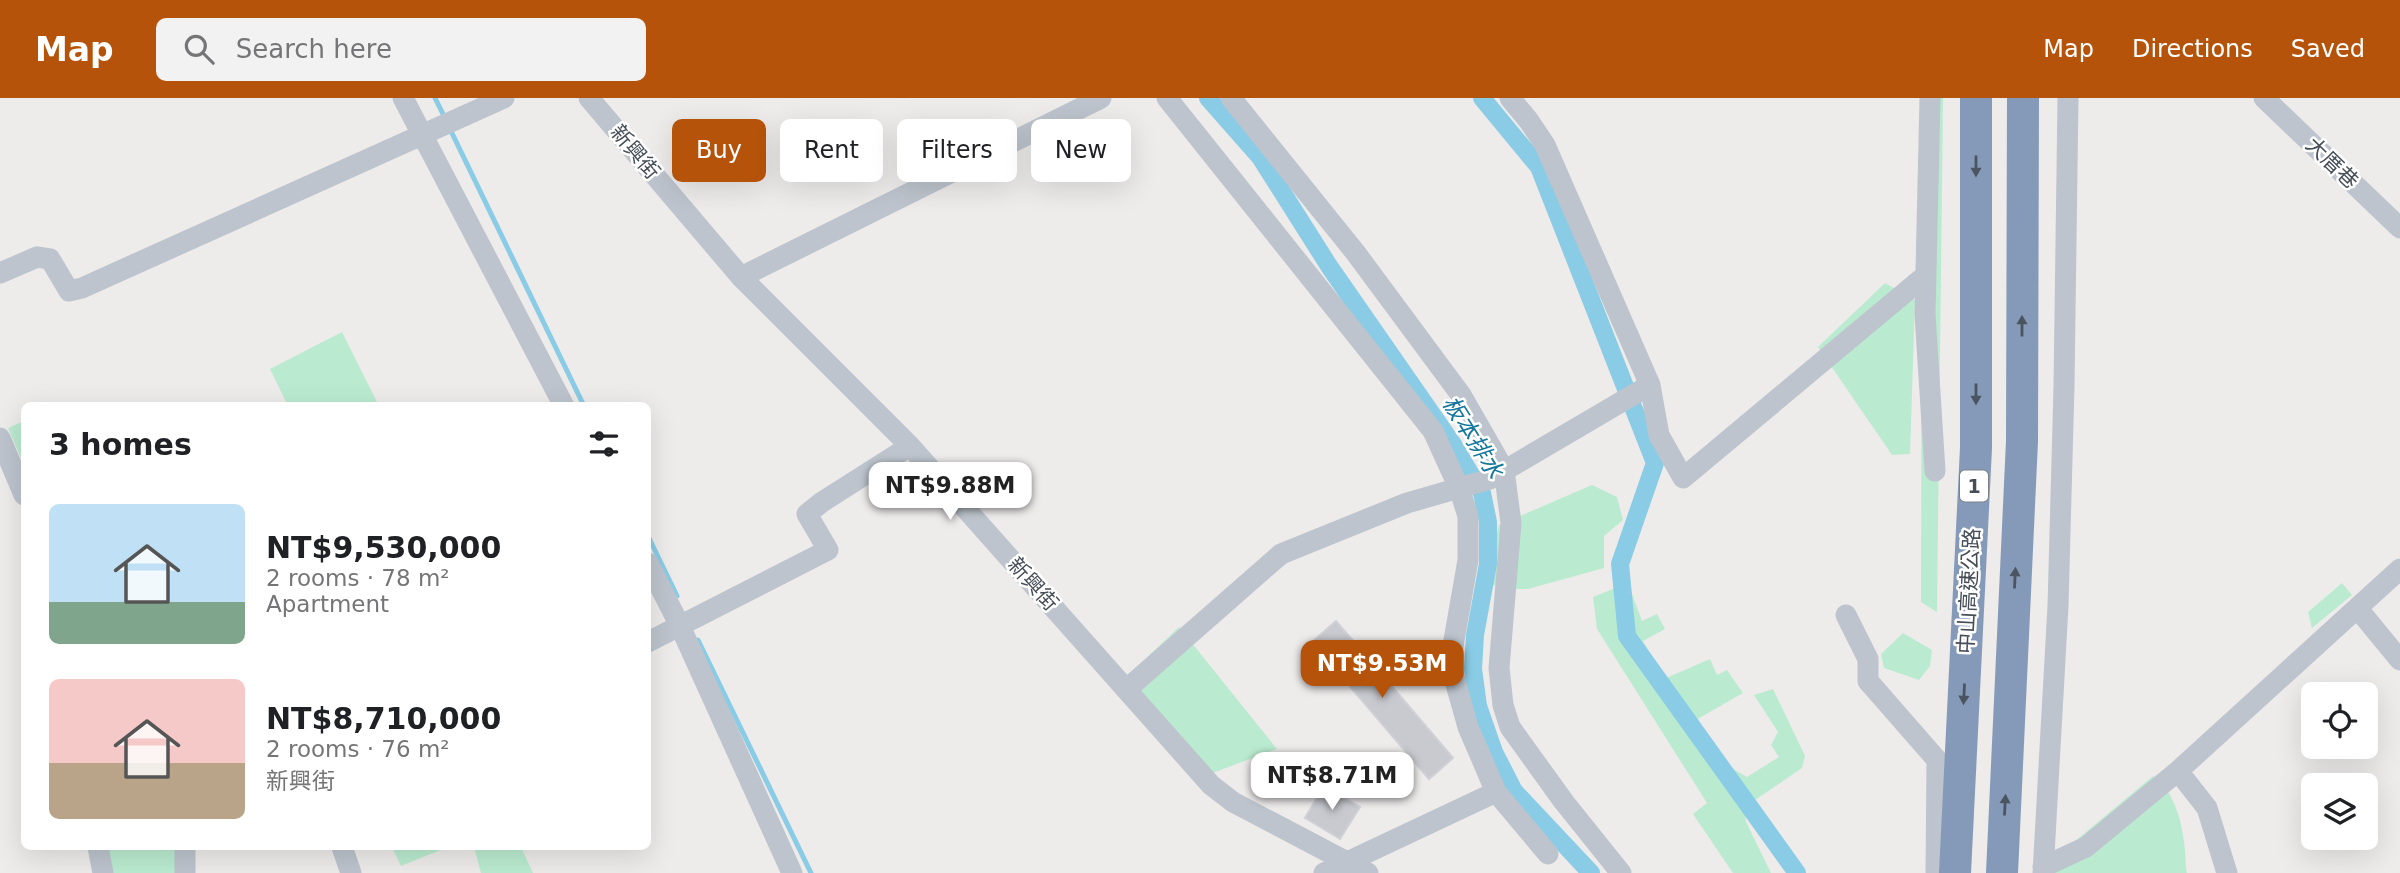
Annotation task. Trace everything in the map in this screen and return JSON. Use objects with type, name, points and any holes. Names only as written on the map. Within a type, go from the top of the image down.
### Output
[{"type":"highway","name":"中山高速公路","points":[[1955,873],[1976,448],[1976,98]]},
{"type":"highway","name":"1","points":[[2002,873],[2022,441],[2023,98]]},
{"type":"street","points":[[403,98],[562,402]]},
{"type":"street","points":[[0,273],[37,257],[50,259],[69,291],[82,288],[504,98]]},
{"type":"street","name":"新興街","points":[[589,98],[741,277],[910,446],[1211,785],[1233,802],[1368,873]]},
{"type":"street","points":[[741,277],[1101,98]]},
{"type":"street","points":[[1167,98],[1433,431],[1459,488],[1468,516],[1468,561],[1450,663],[1468,727],[1496,792],[1548,854]]},
{"type":"street","points":[[1231,98],[1355,252],[1453,384],[1504,470],[1511,523],[1499,668],[1503,705],[1510,727],[1564,802],[1621,873]]},
{"type":"street","points":[[1510,98],[1545,145],[1650,385],[1659,435],[1683,478],[1926,275]]},
{"type":"street","points":[[1930,98],[1926,314],[1935,471]]},
{"type":"street","points":[[2043,870],[2058,606],[2068,98]]},
{"type":"street","name":"大厝巷","points":[[2264,98],[2400,228]]},
{"type":"street","points":[[1127,690],[1281,554],[1407,503],[1490,479],[1650,385]]},
{"type":"street","points":[[0,438],[21,488]]},
{"type":"street","points":[[651,640],[828,550],[807,514],[910,446]]},
{"type":"street","points":[[2043,870],[2086,847],[2178,771],[2400,569]]},
{"type":"street","points":[[651,570],[680,626],[792,873]]},
{"type":"street","points":[[2358,609],[2400,660]]},
{"type":"street","points":[[1846,615],[1868,659],[1868,681],[1937,760],[1936,873]]},
{"type":"street","points":[[2178,771],[2207,808],[2227,873]]},
{"type":"street","points":[[1324,873],[1496,792]]},
{"type":"street","points":[[99,850],[103,873]]},
{"type":"street","points":[[185,850],[185,873]]},
{"type":"street","points":[[343,850],[351,873]]},
{"type":"green space","points":[[1922,98],[1943,98],[1937,612],[1921,602]]},
{"type":"green space","points":[[1885,283],[1915,300],[1910,454],[1892,455],[1818,347]]},
{"type":"green space","points":[[342,332],[377,402],[286,402],[270,369]]},
{"type":"green space","points":[[21,422],[21,458],[8,428]]},
{"type":"green space","points":[[1592,485],[1617,497],[1623,520],[1604,536],[1604,568],[1528,589],[1505,589],[1485,582],[1499,525]]},
{"type":"green space","points":[[1628,583],[1642,621],[1657,614],[1665,629],[1643,641],[1664,679],[1710,659],[1717,675],[1727,670],[1743,693],[1694,721],[1721,762],[1747,777],[1779,757],[1771,745],[1778,732],[1754,695],[1773,689],[1805,756],[1802,768],[1745,807],[1746,822],[1771,873],[1733,873],[1693,814],[1707,803],[1597,629],[1593,597]]},
{"type":"green space","points":[[2342,583],[2352,595],[2312,628],[2308,612]]},
{"type":"green space","points":[[1179,627],[1277,749],[1199,778],[1119,684]]},
{"type":"green space","points":[[1903,633],[1932,650],[1930,666],[1919,680],[1884,668],[1881,654]]},
{"type":"green space","points":[[2153,776],[2167,790],[2176,809],[2184,841],[2187,873],[2042,873],[2050,862]]},
{"type":"green space","points":[[97,850],[180,850],[177,873],[104,873]]},
{"type":"green space","points":[[393,850],[441,850],[401,866]]},
{"type":"green space","points":[[475,850],[522,850],[533,873],[481,873]]},
{"type":"building","points":[[1336,621],[1453,758],[1429,779],[1312,642]]},
{"type":"building","points":[[1324,786],[1360,807],[1340,839],[1305,818]]},
{"type":"waterway","points":[[435,98],[446,120]]},
{"type":"waterway","name":"板本排水","points":[[1208,98],[1260,157],[1329,266],[1454,446],[1482,493],[1488,522],[1488,564],[1475,635],[1473,669],[1478,706],[1494,752],[1514,791],[1591,873]]},
{"type":"waterway","points":[[1482,98],[1539,167],[1655,463],[1620,564],[1627,636],[1797,873]]},
{"type":"waterway","points":[[450,129],[582,402]]},
{"type":"waterway","points":[[651,542],[677,596]]},
{"type":"waterway","points":[[698,640],[811,873]]}]
